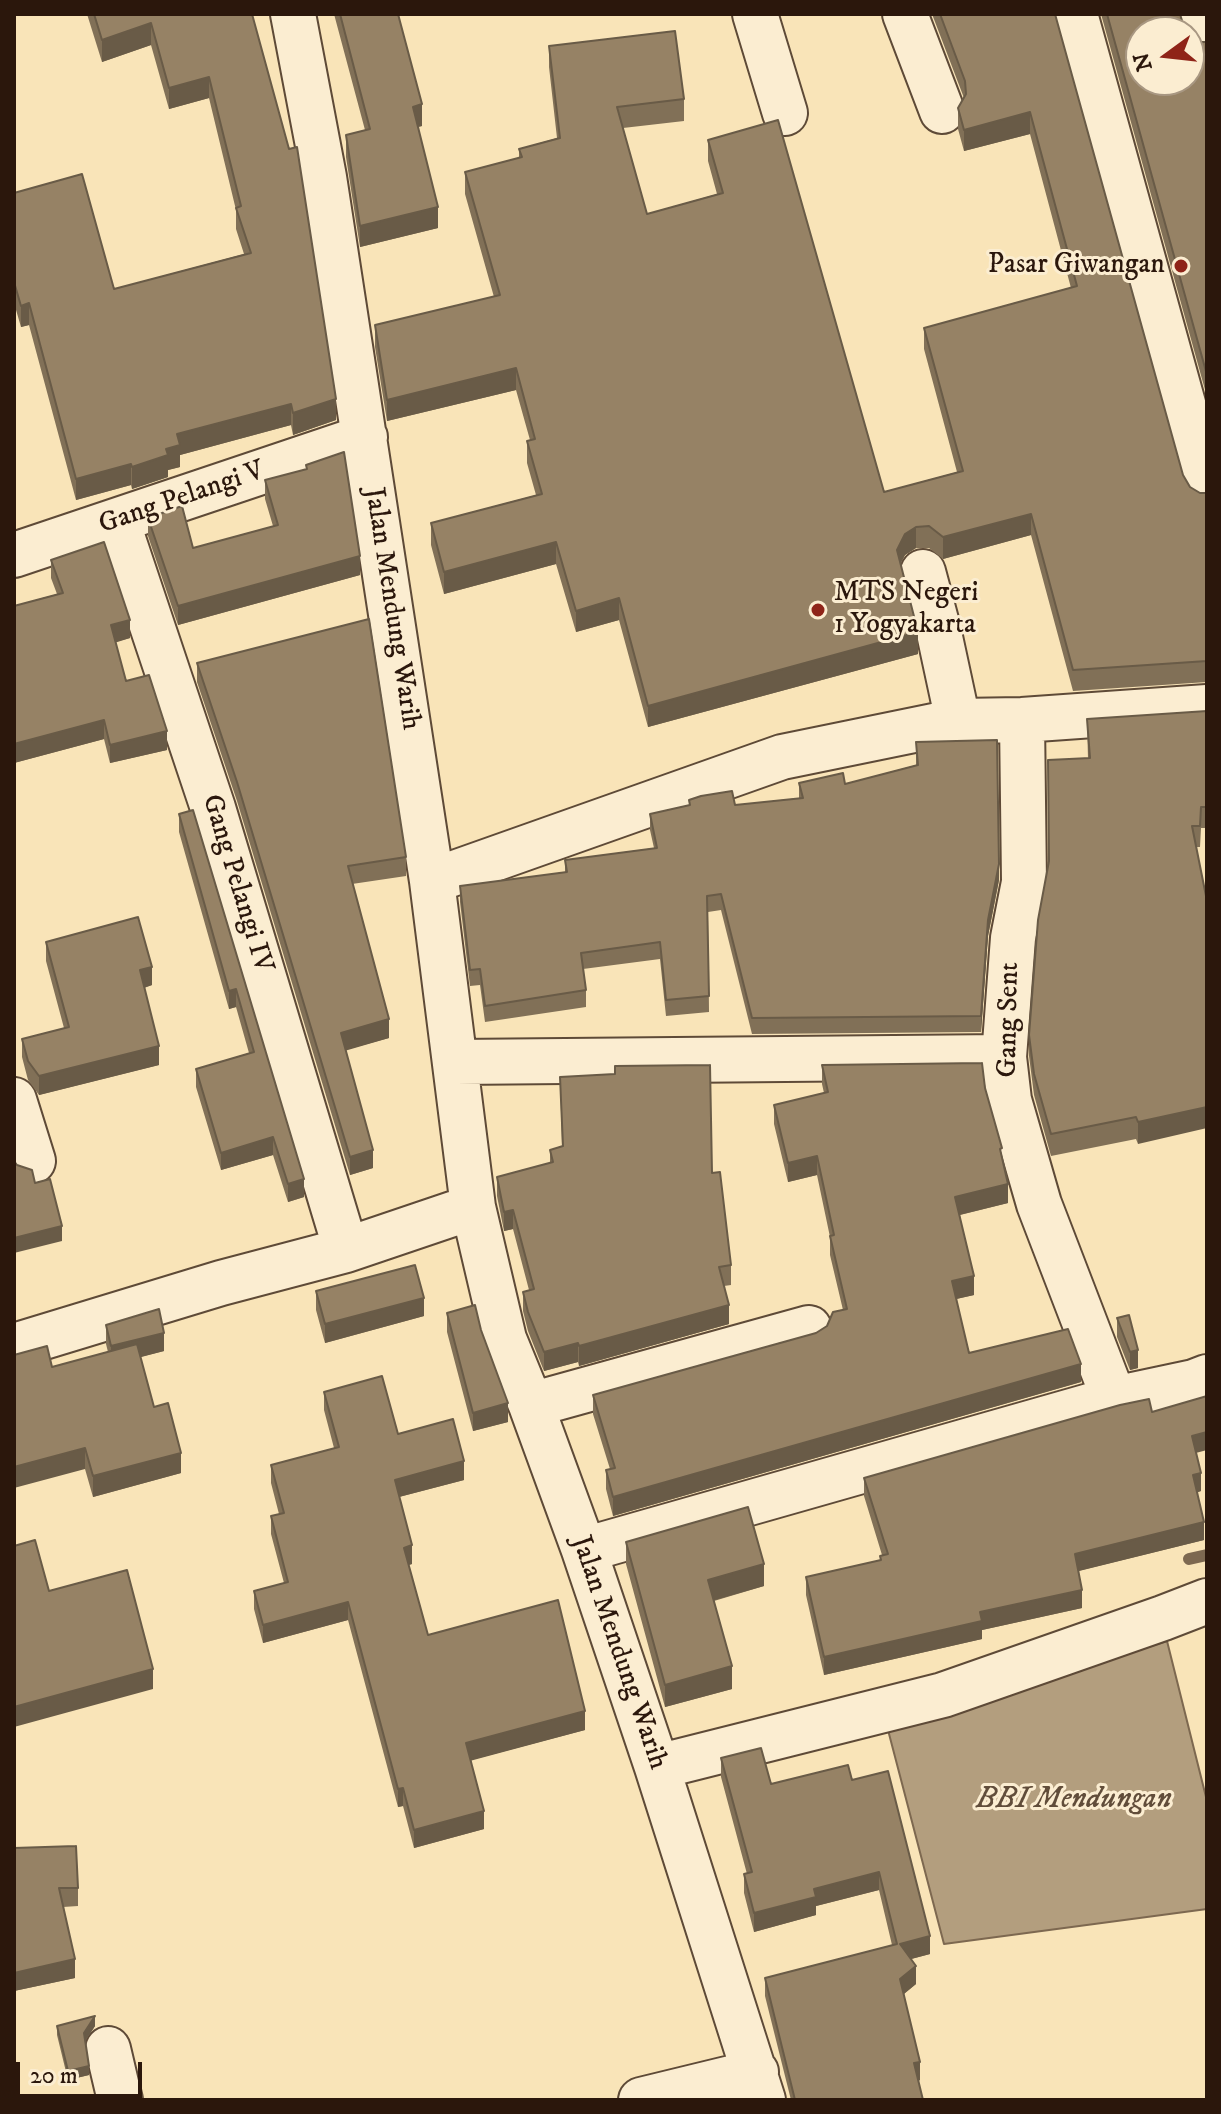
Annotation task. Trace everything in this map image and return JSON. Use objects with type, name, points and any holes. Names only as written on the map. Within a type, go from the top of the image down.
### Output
[{"type":"street","name":"Jalan Mendung Warih","points":[[293,14],[324,177],[357,440],[432,881],[473,1207],[504,1339],[584,1550],[760,2086]]},
{"type":"street","points":[[755,14],[785,113]]},
{"type":"street","points":[[905,14],[942,111]]},
{"type":"street","points":[[1075,14],[1207,490]]},
{"type":"street","points":[[1200,14],[1207,39]]},
{"type":"street","name":"Gang Pelangi V","points":[[14,555],[357,440]]},
{"type":"street","name":"Gang Pelangi IV","points":[[117,521],[213,808],[346,1250]]},
{"type":"street","points":[[923,572],[958,721]]},
{"type":"street","points":[[432,881],[782,757],[958,721],[1022,720],[1207,707]]},
{"type":"street","name":"Gang Sent","points":[[1022,720],[1024,882],[1013,938],[1004,1057],[1009,1100],[1039,1204],[1114,1399]]},
{"type":"street","points":[[456,1062],[1004,1057]]},
{"type":"street","points":[[14,1100],[33,1161]]},
{"type":"street","points":[[14,1346],[221,1283],[346,1250],[473,1207]]},
{"type":"street","points":[[531,1405],[809,1328]]},
{"type":"street","points":[[584,1550],[1114,1399],[1207,1377]]},
{"type":"street","points":[[657,1767],[943,1695],[1207,1601]]},
{"type":"street","points":[[108,2049],[120,2100]]},
{"type":"street","points":[[641,2100],[760,2086]]},
{"type":"water","name":"BBI Mendungan","points":[[1167,1641],[1207,1801],[1207,1909],[944,1944],[888,1730]]},
{"type":"building","points":[[94,14],[252,14],[289,149],[297,147],[336,399],[293,413],[291,404],[177,434],[180,445],[166,449],[168,455],[132,467],[131,464],[76,479],[29,303],[21,306],[14,282],[14,193],[82,174],[114,289],[251,253],[236,208],[241,206],[209,77],[169,88],[151,23],[102,40]]},
{"type":"building","points":[[340,14],[398,14],[422,104],[413,107],[438,207],[360,226],[346,135],[370,129]]},
{"type":"building","points":[[940,14],[1055,14],[1183,475],[1190,487],[1207,493],[1207,661],[1073,670],[1031,514],[943,537],[929,526],[916,527],[905,534],[897,550],[918,632],[648,706],[619,598],[576,611],[556,542],[444,572],[431,523],[542,494],[527,441],[535,439],[516,368],[387,400],[375,325],[500,295],[465,172],[522,157],[519,149],[560,138],[549,46],[675,31],[684,99],[617,107],[647,214],[723,193],[708,140],[778,120],[884,492],[963,471],[924,328],[1077,286],[1030,112],[964,130],[958,108],[966,94],[965,81]]},
{"type":"building","points":[[1107,14],[1180,14],[1125,16],[1125,79]]},
{"type":"building","points":[[1205,42],[1207,42],[1207,375],[1130,96],[1205,96]]},
{"type":"building","points":[[344,452],[360,556],[178,606],[148,518],[182,506],[193,548],[278,525],[265,480],[307,469],[306,465]]},
{"type":"building","points":[[104,542],[130,620],[111,625],[126,681],[149,675],[167,731],[110,745],[104,720],[14,744],[14,606],[63,593],[51,560]]},
{"type":"building","points":[[369,619],[406,857],[348,866],[389,1019],[341,1033],[373,1150],[350,1157],[237,782],[197,663]]},
{"type":"building","points":[[1207,711],[1207,807],[1201,807],[1200,826],[1192,826],[1207,901],[1207,1107],[1138,1122],[1136,1117],[1051,1134],[1034,1074],[1029,1035],[1038,920],[1049,861],[1048,760],[1090,758],[1087,719]]},
{"type":"building","points":[[997,740],[999,864],[988,920],[981,1016],[752,1018],[721,894],[707,896],[709,996],[666,1000],[660,942],[581,953],[586,990],[485,1006],[480,969],[470,970],[460,886],[567,872],[565,860],[657,848],[650,814],[690,805],[689,800],[701,796],[732,791],[735,805],[803,798],[799,783],[843,773],[845,784],[918,765],[916,742]]},
{"type":"building","points":[[193,810],[304,1179],[288,1184],[273,1137],[221,1153],[196,1069],[254,1052],[236,989],[229,991],[179,814]]},
{"type":"building","points":[[138,917],[152,967],[140,970],[159,1046],[39,1076],[28,1061],[22,1039],[69,1027],[46,942]]},
{"type":"building","points":[[982,1063],[1008,1184],[955,1197],[974,1276],[952,1281],[969,1353],[1068,1329],[1081,1364],[613,1497],[606,1470],[615,1468],[593,1395],[816,1333],[827,1326],[833,1312],[847,1309],[830,1236],[834,1235],[817,1156],[788,1163],[774,1105],[828,1092],[822,1065]]},
{"type":"building","points":[[710,1065],[712,1173],[720,1172],[731,1265],[719,1267],[729,1305],[579,1346],[578,1343],[544,1352],[523,1292],[534,1289],[513,1210],[504,1212],[497,1177],[553,1162],[550,1150],[563,1146],[560,1077],[615,1074],[615,1066]]},
{"type":"building","points":[[14,1161],[32,1170],[35,1183],[50,1179],[62,1226],[14,1238]]},
{"type":"building","points":[[415,1265],[424,1298],[325,1324],[316,1291]]},
{"type":"building","points":[[475,1305],[508,1403],[473,1413],[447,1313]]},
{"type":"building","points":[[159,1309],[164,1333],[111,1346],[106,1325]]},
{"type":"building","points":[[1129,1315],[1138,1350],[1130,1352],[1117,1318]]},
{"type":"building","points":[[137,1344],[154,1407],[168,1403],[181,1453],[93,1476],[85,1448],[14,1467],[14,1355],[47,1346],[52,1367]]},
{"type":"building","points":[[382,1376],[398,1434],[453,1419],[464,1461],[395,1480],[412,1545],[404,1548],[428,1635],[558,1600],[585,1711],[466,1743],[484,1811],[414,1830],[403,1788],[398,1789],[348,1602],[263,1625],[254,1591],[288,1582],[271,1516],[284,1513],[271,1465],[339,1447],[324,1392]]},
{"type":"building","points":[[1207,1396],[1207,1432],[1192,1436],[1201,1473],[1193,1475],[1204,1522],[1075,1554],[1082,1590],[980,1612],[982,1621],[824,1657],[806,1577],[881,1560],[880,1556],[888,1554],[864,1478],[1120,1405],[1149,1399],[1152,1412]]},
{"type":"building","points":[[748,1507],[764,1564],[708,1580],[732,1666],[665,1685],[626,1542]]},
{"type":"building","points":[[35,1540],[49,1591],[127,1570],[153,1669],[14,1707],[14,1546]]},
{"type":"building","points":[[761,1748],[771,1784],[848,1765],[852,1780],[888,1771],[930,1936],[900,1944],[916,1966],[900,1979],[920,2062],[914,2063],[923,2100],[795,2100],[765,1978],[897,1944],[879,1872],[814,1889],[816,1897],[754,1913],[744,1874],[752,1872],[721,1758]]},
{"type":"building","points":[[76,1846],[78,1888],[59,1888],[75,1959],[14,1973],[14,1848]]},
{"type":"building","points":[[95,2016],[84,2033],[89,2066],[68,2071],[57,2026]]},
{"type":"waterway","points":[[1189,1559],[1207,1555]]},
{"type":"place","name":"Pasar Giwangan","points":[[1181,266]]},
{"type":"place","name":"MTS Negeri 1 Yogyakarta","points":[[818,610]]}]
